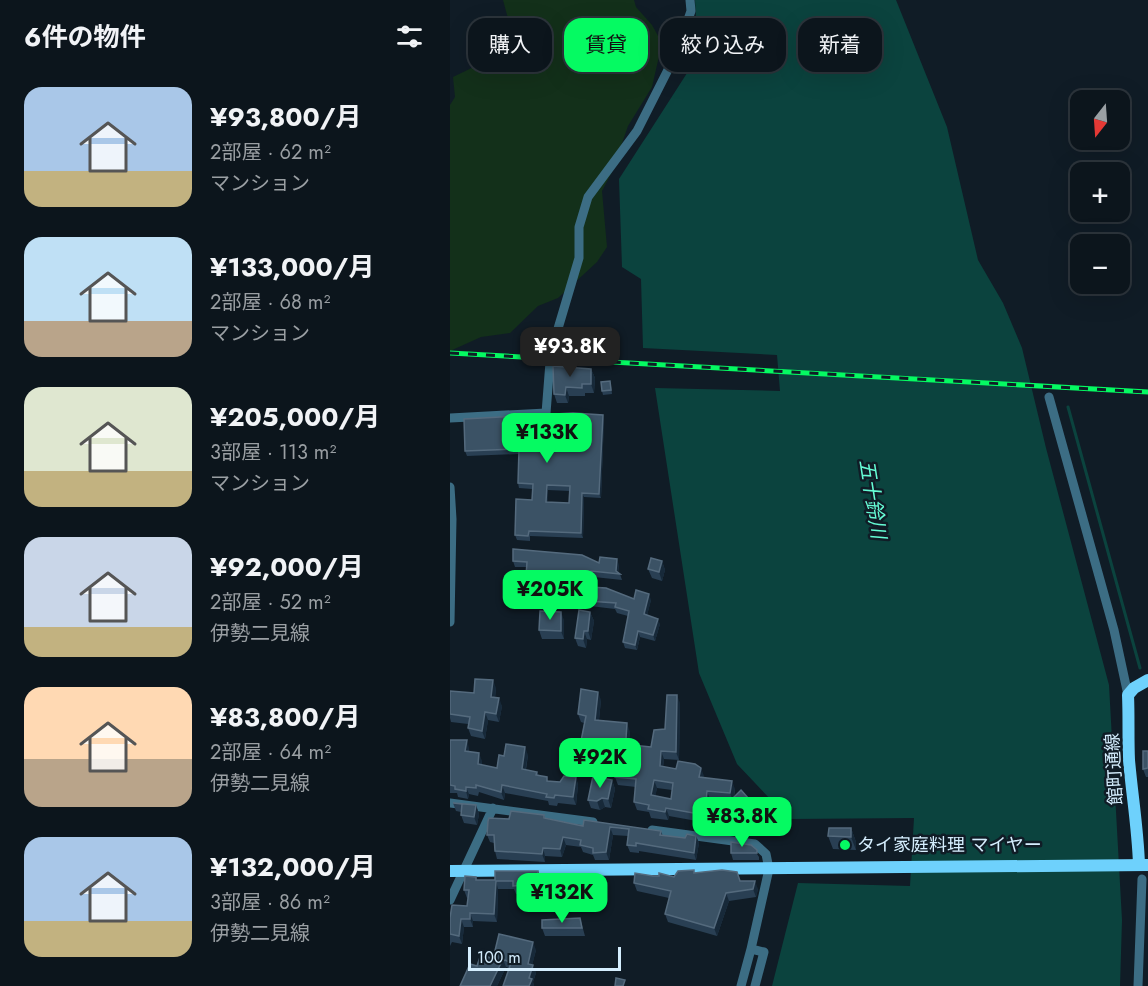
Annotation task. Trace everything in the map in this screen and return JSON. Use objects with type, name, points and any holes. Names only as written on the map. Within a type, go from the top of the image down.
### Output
[{"type":"main road","points":[[1128,695],[1134,688],[1148,680]]},
{"type":"main road","name":"館町通線","points":[[1128,695],[1129,757],[1134,812],[1144,865]]},
{"type":"main road","points":[[450,871],[1144,865]]},
{"type":"street","points":[[450,418],[546,413],[550,357],[579,258],[579,227],[588,197],[637,131],[676,54],[691,11],[690,0]]},
{"type":"street","points":[[1050,397],[1114,630],[1128,695]]},
{"type":"street","points":[[450,486],[450,622]]},
{"type":"street","points":[[450,803],[607,824]]},
{"type":"street","points":[[450,900],[493,808]]},
{"type":"street","points":[[641,829],[755,844],[766,854],[769,869],[741,986]]},
{"type":"street","points":[[1138,986],[1144,865]]},
{"type":"street","points":[[1142,879],[1148,892]]},
{"type":"street","points":[[751,949],[764,952],[755,986]]},
{"type":"shaded area","points":[[503,0],[634,0],[636,7],[646,18],[564,18],[564,72],[648,72],[648,20],[660,39],[660,52],[652,87],[628,126],[612,172],[602,191],[607,247],[597,262],[558,298],[538,306],[510,333],[481,337],[450,351],[450,105],[455,97],[453,77],[468,70],[468,72],[552,72],[552,18],[508,18]]},
{"type":"water","name":"五十鈴川","points":[[695,0],[896,0],[947,127],[978,260],[1003,303],[1022,348],[1109,685],[1122,920],[1120,986],[772,986],[798,883],[910,886],[914,818],[789,819],[737,764],[699,673],[655,388],[780,391],[777,355],[643,348],[641,279],[622,267],[619,179],[688,72],[786,72],[786,18],[696,18]]},
{"type":"building","points":[[553,366],[591,369],[591,384],[582,384],[582,388],[566,387],[565,395],[554,394]]},
{"type":"building","points":[[610,381],[611,390],[602,391],[601,382]]},
{"type":"building","points":[[573,413],[603,415],[599,494],[582,493],[581,533],[529,531],[528,536],[515,535],[516,499],[532,500],[533,484],[518,483],[519,449],[465,451],[464,419]],"holes":[[[547,485],[570,486],[569,503],[546,502]]]},
{"type":"building","points":[[513,549],[582,555],[599,563],[600,557],[617,559],[616,571],[620,574],[591,571],[590,587],[606,588],[634,599],[636,590],[649,594],[644,614],[658,619],[653,635],[638,631],[635,645],[623,642],[629,611],[615,607],[616,603],[588,601],[589,595],[525,590],[527,562],[513,561]]},
{"type":"building","points":[[651,558],[662,561],[659,572],[648,569]]},
{"type":"building","points":[[579,610],[590,612],[588,631],[584,631],[583,639],[575,638]]},
{"type":"building","points":[[540,611],[561,612],[561,631],[539,630]]},
{"type":"building","points":[[475,679],[493,680],[491,697],[499,698],[496,714],[485,712],[482,731],[468,728],[470,717],[450,714],[450,691],[474,693]]},
{"type":"building","points":[[581,689],[598,692],[595,720],[627,723],[626,739],[633,740],[632,745],[651,747],[654,730],[665,729],[667,695],[677,695],[676,752],[661,751],[660,766],[676,769],[678,761],[695,764],[701,768],[699,777],[732,781],[730,793],[707,791],[705,815],[666,808],[665,812],[648,809],[649,805],[634,802],[636,779],[615,777],[616,765],[605,763],[605,751],[580,746],[586,716],[578,714]],"holes":[[[654,780],[673,783],[671,799],[651,795]]]},
{"type":"building","points":[[450,740],[467,740],[465,751],[479,753],[478,764],[497,768],[499,755],[504,756],[506,744],[525,747],[522,769],[537,772],[536,775],[547,777],[547,781],[560,782],[564,776],[576,777],[573,797],[555,795],[554,798],[546,797],[547,794],[502,785],[501,792],[476,785],[476,788],[466,787],[466,791],[455,789],[455,786],[450,785]]},
{"type":"building","points":[[1143,751],[1148,751],[1148,768],[1143,769]]},
{"type":"building","points":[[593,776],[612,780],[608,799],[588,800]]},
{"type":"building","points":[[741,790],[749,799],[757,801],[754,812],[762,812],[762,822],[729,823],[729,818],[725,818],[725,806]]},
{"type":"building","points":[[453,803],[476,805],[474,817],[461,815],[462,804]]},
{"type":"building","points":[[511,811],[544,815],[544,818],[583,826],[584,820],[661,831],[660,835],[685,838],[687,834],[696,836],[694,853],[636,843],[636,846],[627,845],[629,829],[610,827],[606,852],[593,853],[593,848],[580,845],[581,840],[563,837],[560,849],[543,848],[542,854],[495,851],[494,835],[487,835],[489,818],[509,819]]},
{"type":"building","points":[[829,828],[851,828],[851,837],[828,836]]},
{"type":"building","points":[[731,842],[751,845],[757,853],[731,853]]},
{"type":"building","points":[[694,870],[694,873],[722,870],[737,872],[740,881],[755,881],[753,889],[726,893],[714,928],[665,914],[671,891],[634,883],[635,873],[659,876],[659,873],[674,877],[678,871]]},
{"type":"building","points":[[495,871],[538,871],[538,884],[513,886],[513,881],[496,881],[494,914],[470,913],[470,919],[461,919],[459,936],[450,934],[452,905],[467,906],[469,890],[464,890],[465,876],[476,877],[476,880],[495,880]]},
{"type":"building","points":[[580,918],[582,928],[542,928],[542,920]]},
{"type":"building","points":[[499,934],[533,942],[528,964],[533,965],[529,986],[503,986],[511,963],[503,959],[490,986],[460,986],[470,964],[477,966],[481,954],[493,959]]},
{"type":"building","points":[[616,978],[625,980],[623,986],[615,986]]},
{"type":"waterway","points":[[1068,407],[1140,668]]},
{"type":"railway","points":[[450,353],[1148,392]]},
{"type":"place","name":"タイ家庭料理 マイヤー","points":[[845,845]]}]
